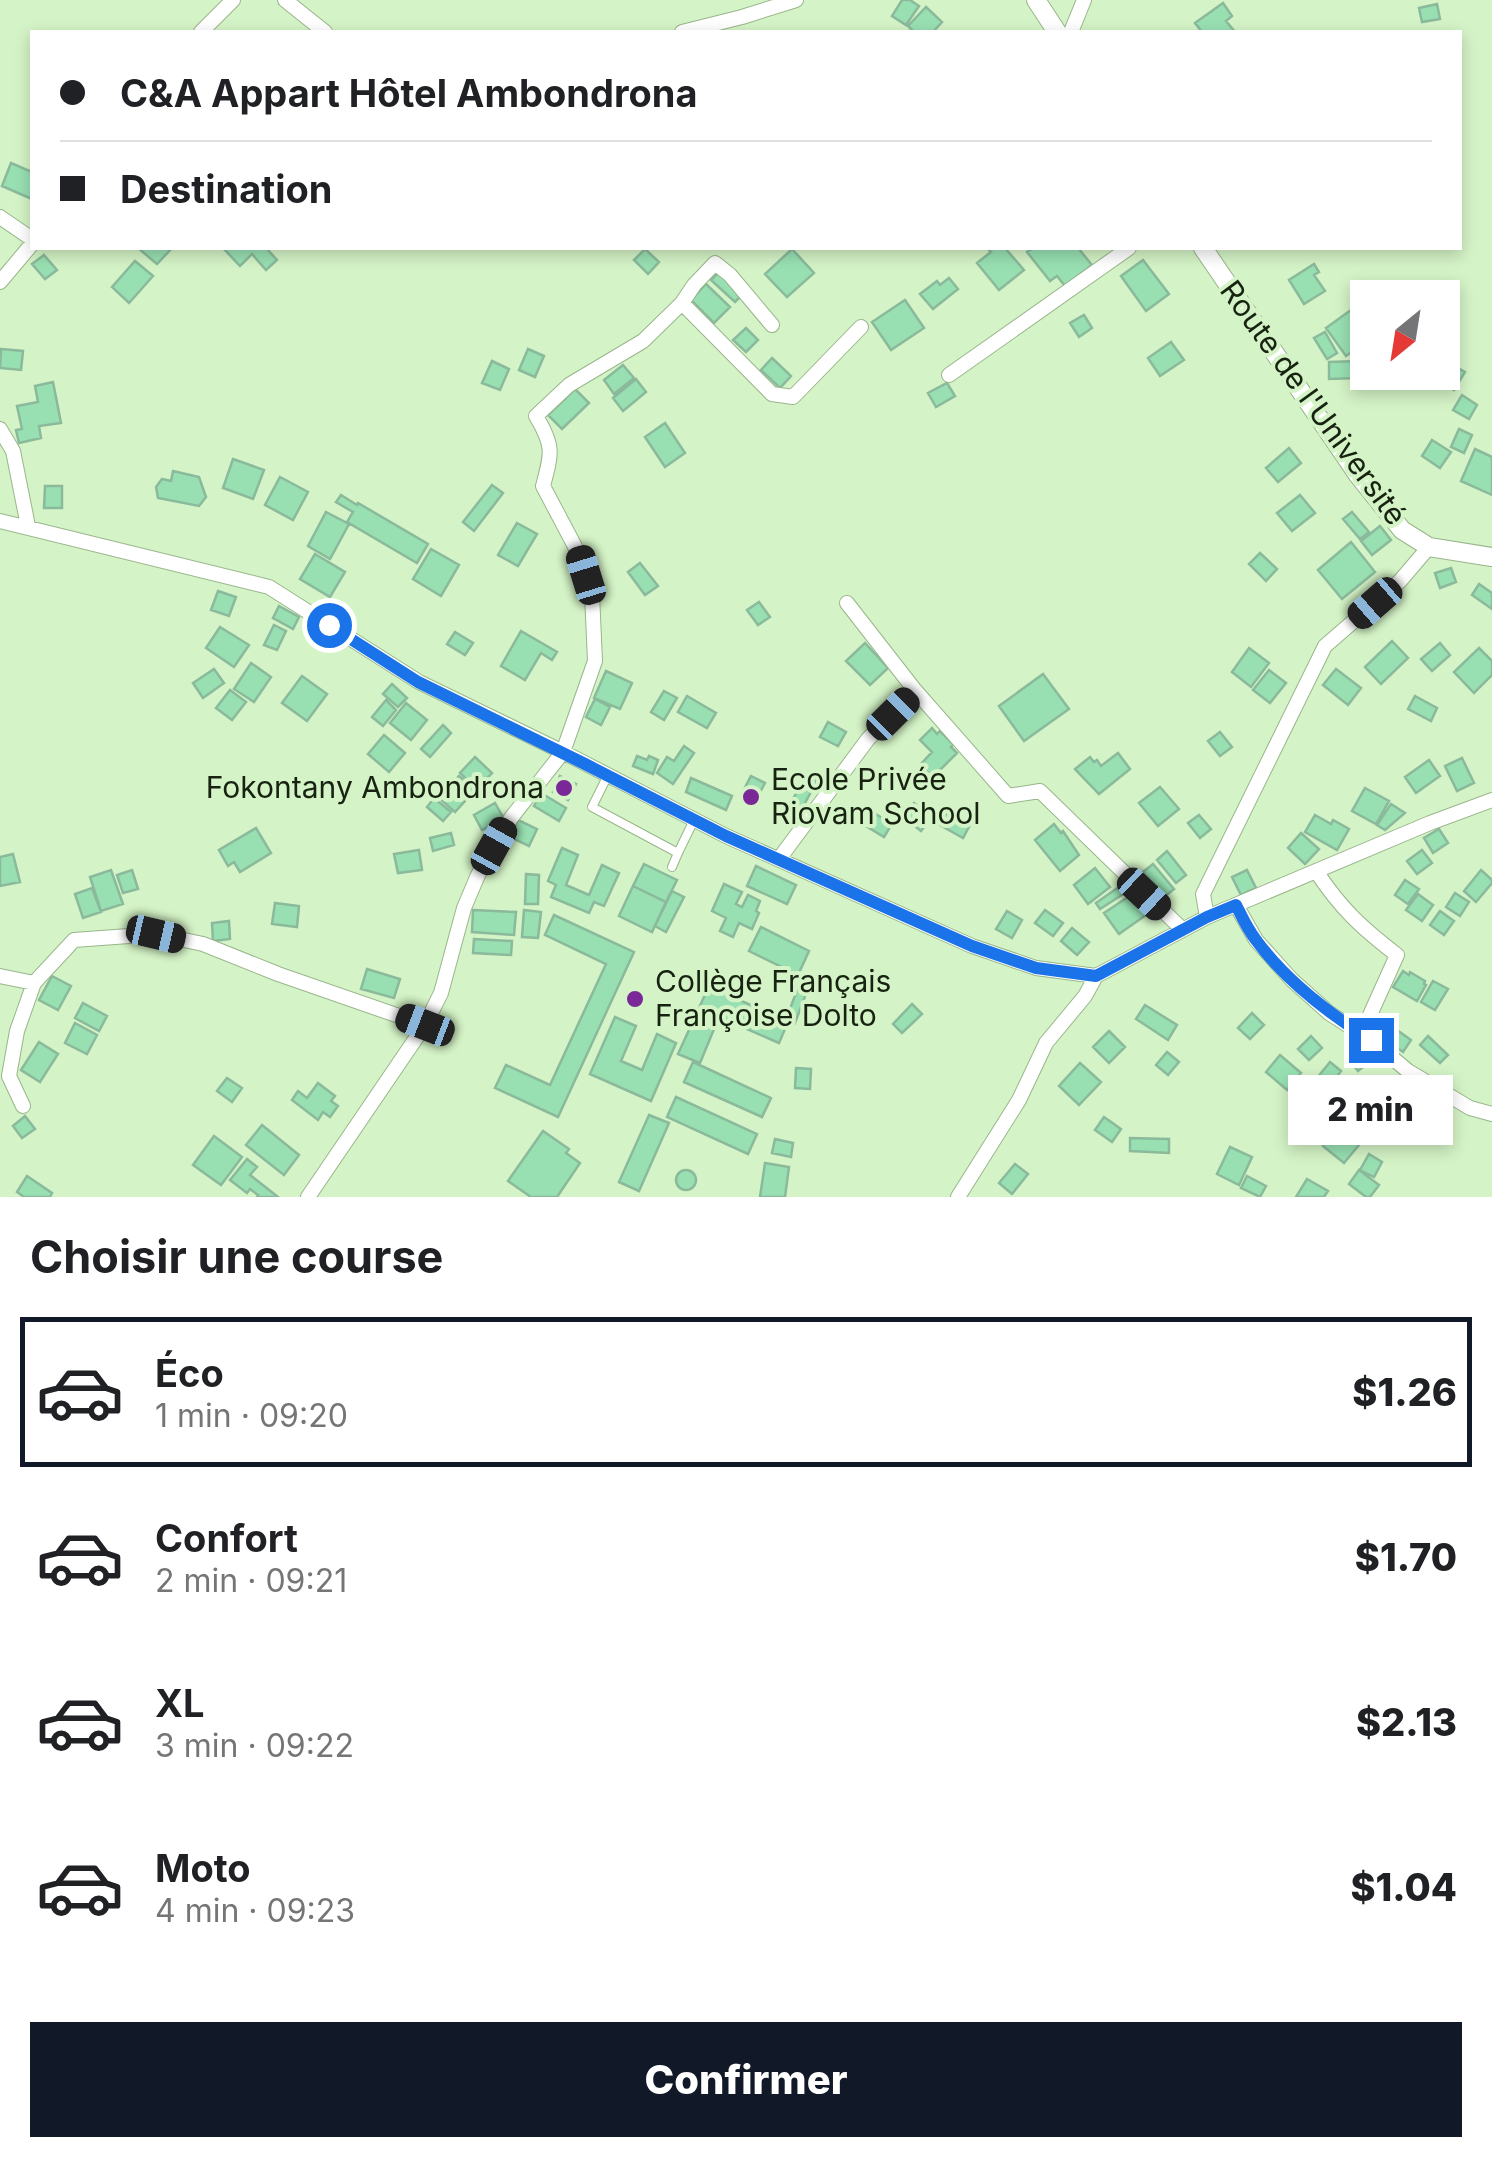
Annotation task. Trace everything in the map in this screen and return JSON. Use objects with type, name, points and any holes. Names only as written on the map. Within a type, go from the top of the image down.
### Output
[{"type":"street","points":[[203,30],[233,0]]},
{"type":"street","points":[[285,0],[322,30]]},
{"type":"street","points":[[690,30],[796,0]]},
{"type":"street","points":[[1036,0],[1056,30]]},
{"type":"street","points":[[1072,30],[1084,0]]},
{"type":"street","points":[[0,217],[30,240]]},
{"type":"street","points":[[0,282],[30,244]]},
{"type":"street","points":[[949,374],[1126,250]]},
{"type":"street","name":"Route de l'Université","points":[[1204,250],[1358,475],[1402,530],[1429,547],[1492,557]]},
{"type":"street","points":[[308,1197],[425,1025],[442,993],[464,908],[478,874],[510,818],[563,752],[595,661],[592,594],[580,556],[544,486],[551,458],[549,438],[536,416],[569,386],[642,341],[682,304],[714,263],[730,275],[772,326]]},
{"type":"street","points":[[682,304],[772,394],[793,396],[860,327]]},
{"type":"street","points":[[0,429],[13,451],[28,526]]},
{"type":"street","points":[[0,521],[270,587],[418,682],[694,820],[972,946],[1036,968],[1096,976]]},
{"type":"street","points":[[1207,917],[1203,894],[1325,646],[1400,581],[1429,547]]},
{"type":"street","points":[[847,603],[916,691],[1008,796],[1040,791],[1183,930]]},
{"type":"street","points":[[779,860],[868,739],[916,691]]},
{"type":"street","points":[[958,1197],[1019,1100],[1046,1044],[1096,976],[1207,917],[1492,800]]},
{"type":"street","points":[[1316,871],[1336,901],[1397,955],[1370,1014],[1371,1040]]},
{"type":"street","points":[[1236,905],[1256,940],[1329,1013],[1371,1040],[1408,1071],[1470,1108],[1492,1114]]},
{"type":"street","points":[[23,1106],[9,1076],[17,1031],[34,983],[74,940],[156,934],[202,944],[425,1025]]},
{"type":"street","points":[[0,976],[34,983]]},
{"type":"lane","points":[[608,775],[592,807],[678,852]]},
{"type":"lane","points":[[672,867],[694,820]]},
{"type":"building","points":[[902,0],[919,6],[906,25],[892,16]]},
{"type":"building","points":[[1223,3],[1232,16],[1226,21],[1233,30],[1200,30],[1195,23]]},
{"type":"building","points":[[1437,4],[1440,19],[1422,22],[1419,8]]},
{"type":"building","points":[[926,7],[942,22],[935,30],[912,30],[908,26]]},
{"type":"building","points":[[11,163],[30,171],[30,198],[2,186]]},
{"type":"building","points":[[140,250],[170,250],[157,264]]},
{"type":"building","points":[[225,250],[268,250],[277,260],[266,270],[252,254],[240,266]]},
{"type":"building","points":[[646,250],[659,262],[648,274],[634,260]]},
{"type":"building","points":[[791,250],[814,273],[787,297],[765,274]]},
{"type":"building","points":[[1007,250],[1024,270],[999,290],[977,263],[991,252]]},
{"type":"building","points":[[1080,250],[1092,265],[1065,286],[1057,276],[1050,281],[1027,252]]},
{"type":"building","points":[[44,255],[57,270],[45,279],[32,264]]},
{"type":"building","points":[[1143,260],[1169,294],[1146,311],[1121,276]]},
{"type":"building","points":[[135,261],[153,276],[129,303],[112,287]]},
{"type":"building","points":[[1314,264],[1319,272],[1314,275],[1325,291],[1304,304],[1289,280]]},
{"type":"building","points":[[720,271],[743,294],[735,302],[711,280]]},
{"type":"building","points":[[949,278],[958,289],[933,309],[920,294],[937,281],[940,285]]},
{"type":"building","points":[[706,284],[730,307],[714,323],[691,300]]},
{"type":"building","points":[[905,300],[924,328],[891,350],[872,322]]},
{"type":"building","points":[[1350,311],[1350,353],[1346,356],[1326,328]]},
{"type":"building","points":[[1084,315],[1092,328],[1079,337],[1070,323]]},
{"type":"building","points":[[746,328],[758,340],[746,352],[733,340]]},
{"type":"building","points":[[1325,332],[1337,353],[1327,359],[1314,338]]},
{"type":"building","points":[[1171,342],[1184,360],[1160,376],[1148,358]]},
{"type":"building","points":[[1,349],[23,351],[21,370],[0,368]]},
{"type":"building","points":[[528,349],[544,356],[535,377],[519,370]]},
{"type":"building","points":[[772,358],[791,376],[780,388],[761,370]]},
{"type":"building","points":[[492,361],[509,369],[500,390],[482,383]]},
{"type":"building","points":[[1350,361],[1350,378],[1329,379],[1329,362]]},
{"type":"building","points":[[623,365],[634,378],[614,394],[604,380]]},
{"type":"building","points":[[636,379],[646,392],[623,411],[613,398]]},
{"type":"building","points":[[53,382],[61,423],[39,426],[41,438],[19,443],[16,430],[22,429],[17,406],[38,402],[35,386]]},
{"type":"building","points":[[947,383],[955,396],[936,407],[928,393]]},
{"type":"building","points":[[575,389],[589,403],[562,429],[548,415]]},
{"type":"building","points":[[1462,395],[1477,405],[1469,419],[1453,410]]},
{"type":"building","points":[[665,423],[685,453],[665,467],[645,437]]},
{"type":"building","points":[[1459,429],[1472,435],[1464,453],[1451,447]]},
{"type":"building","points":[[1432,440],[1451,452],[1440,468],[1422,456]]},
{"type":"building","points":[[1289,448],[1301,463],[1278,482],[1266,468]]},
{"type":"building","points":[[1475,449],[1492,457],[1492,495],[1461,481]]},
{"type":"building","points":[[233,459],[264,470],[253,499],[223,488]]},
{"type":"building","points":[[173,471],[199,477],[206,497],[199,506],[158,498],[156,487],[162,479],[171,481]]},
{"type":"building","points":[[280,477],[308,492],[293,520],[265,505]]},
{"type":"building","points":[[492,485],[503,493],[474,531],[463,522]]},
{"type":"building","points":[[45,486],[62,486],[62,508],[44,508]]},
{"type":"building","points":[[341,495],[428,544],[417,563],[347,522],[353,512],[336,502]]},
{"type":"building","points":[[1300,495],[1315,513],[1292,531],[1277,513]]},
{"type":"building","points":[[326,512],[349,524],[330,559],[308,546]]},
{"type":"building","points":[[1352,512],[1369,532],[1360,539],[1343,519]]},
{"type":"building","points":[[517,523],[537,534],[518,566],[498,555]]},
{"type":"building","points":[[1380,526],[1391,540],[1372,555],[1361,541]]},
{"type":"building","points":[[1351,542],[1375,572],[1342,599],[1318,570]]},
{"type":"building","points":[[431,549],[459,565],[441,596],[413,579]]},
{"type":"building","points":[[1260,553],[1277,569],[1266,581],[1249,564]]},
{"type":"building","points":[[315,554],[345,572],[330,597],[300,579]]},
{"type":"building","points":[[640,563],[658,586],[645,595],[628,572]]},
{"type":"building","points":[[1451,568],[1456,582],[1440,588],[1435,573]]},
{"type":"building","points":[[1479,584],[1492,593],[1492,609],[1472,595]]},
{"type":"building","points":[[218,591],[236,597],[229,616],[211,610]]},
{"type":"building","points":[[759,602],[770,617],[758,625],[747,610]]},
{"type":"building","points":[[279,606],[299,617],[293,629],[273,618]]},
{"type":"building","points":[[274,625],[286,631],[277,650],[264,645]]},
{"type":"building","points":[[220,627],[249,645],[234,667],[206,648]]},
{"type":"building","points":[[521,631],[557,652],[552,660],[541,653],[525,680],[501,666]]},
{"type":"building","points":[[455,632],[473,643],[465,655],[447,644]]},
{"type":"building","points":[[1392,641],[1408,658],[1381,684],[1365,667]]},
{"type":"building","points":[[865,643],[888,668],[870,685],[846,661]]},
{"type":"building","points":[[1440,643],[1450,655],[1432,671],[1421,659]]},
{"type":"building","points":[[1249,648],[1269,663],[1251,687],[1232,672]]},
{"type":"building","points":[[1479,648],[1492,661],[1492,675],[1474,693],[1454,672]]},
{"type":"building","points":[[251,663],[271,677],[254,702],[234,689]]},
{"type":"building","points":[[214,669],[224,683],[203,698],[193,683]]},
{"type":"building","points":[[1336,669],[1361,688],[1348,705],[1323,685]]},
{"type":"building","points":[[1269,670],[1286,683],[1270,703],[1253,690]]},
{"type":"building","points":[[606,671],[632,683],[620,709],[594,698]]},
{"type":"building","points":[[1043,674],[1069,709],[1024,741],[999,706]]},
{"type":"building","points":[[302,676],[327,694],[307,721],[282,703]]},
{"type":"building","points":[[392,684],[407,698],[398,707],[383,694]]},
{"type":"building","points":[[230,690],[246,702],[232,720],[216,708]]},
{"type":"building","points":[[664,691],[677,698],[664,720],[651,712]]},
{"type":"building","points":[[687,696],[716,713],[707,728],[678,712]]},
{"type":"building","points":[[1415,696],[1437,708],[1431,721],[1408,709]]},
{"type":"building","points":[[595,699],[610,707],[601,725],[586,717]]},
{"type":"building","points":[[386,700],[396,710],[383,726],[372,717]]},
{"type":"building","points":[[406,703],[427,720],[411,740],[390,723]]},
{"type":"building","points":[[828,722],[846,732],[838,746],[820,737]]},
{"type":"building","points":[[443,725],[451,733],[430,757],[421,749]]},
{"type":"building","points":[[932,728],[953,744],[951,747],[957,753],[933,777],[920,765],[932,752],[920,740]]},
{"type":"building","points":[[1220,732],[1232,747],[1220,756],[1208,741]]},
{"type":"building","points":[[384,735],[405,753],[389,772],[368,754]]},
{"type":"building","points":[[684,746],[694,753],[673,784],[657,773],[667,757],[674,761]]},
{"type":"building","points":[[1118,753],[1130,769],[1099,794],[1075,769],[1090,757],[1101,766]]},
{"type":"building","points":[[637,756],[658,760],[653,774],[633,766]]},
{"type":"building","points":[[475,757],[492,773],[477,789],[460,773]]},
{"type":"building","points":[[1462,758],[1474,783],[1457,791],[1445,766]]},
{"type":"building","points":[[1429,760],[1440,776],[1416,793],[1405,777]]},
{"type":"building","points":[[807,775],[817,781],[799,814],[788,807]]},
{"type":"building","points":[[459,776],[475,790],[455,812],[439,798]]},
{"type":"building","name":"Fokontany Ambondrona","points":[[560,776],[576,784],[568,800],[553,792]]},
{"type":"building","points":[[751,776],[765,783],[754,803],[741,795]]},
{"type":"building","points":[[691,778],[732,796],[726,810],[686,792]]},
{"type":"building","points":[[1160,787],[1179,809],[1158,826],[1139,803]]},
{"type":"building","points":[[1365,788],[1389,801],[1376,824],[1352,811]]},
{"type":"building","points":[[541,793],[566,808],[559,821],[534,806]]},
{"type":"building","points":[[434,798],[451,812],[443,821],[427,807]]},
{"type":"building","points":[[495,803],[504,819],[482,830],[474,815]]},
{"type":"building","points":[[914,803],[932,817],[921,831],[903,817]]},
{"type":"building","points":[[1391,804],[1405,813],[1385,830],[1377,825]]},
{"type":"building","points":[[947,812],[970,825],[963,838],[940,825]]},
{"type":"building","points":[[874,813],[892,824],[884,837],[866,826]]},
{"type":"building","points":[[1199,815],[1211,829],[1200,838],[1188,823]]},
{"type":"building","points":[[1315,815],[1349,829],[1337,850],[1305,832]]},
{"type":"building","points":[[518,820],[537,829],[529,846],[510,837]]},
{"type":"building","points":[[1054,824],[1079,855],[1060,871],[1035,840]]},
{"type":"building","points":[[256,828],[271,853],[240,872],[234,862],[228,866],[219,850]]},
{"type":"building","points":[[1439,829],[1448,843],[1433,853],[1424,838]]},
{"type":"building","points":[[451,833],[454,845],[433,851],[430,838]]},
{"type":"building","points":[[1301,833],[1319,849],[1305,864],[1288,848]]},
{"type":"building","points":[[562,848],[578,855],[566,885],[589,895],[602,865],[619,873],[604,906],[594,902],[589,913],[551,897],[556,885],[548,881]]},
{"type":"building","points":[[419,850],[422,870],[398,873],[394,854]]},
{"type":"building","points":[[1422,850],[1432,863],[1417,874],[1407,861]]},
{"type":"building","points":[[1167,851],[1186,875],[1176,883],[1157,860]]},
{"type":"building","points":[[13,854],[20,882],[0,886],[0,857]]},
{"type":"building","points":[[644,864],[677,880],[666,902],[633,886]]},
{"type":"building","points":[[1153,864],[1174,889],[1164,897],[1143,872]]},
{"type":"building","points":[[756,866],[796,885],[787,904],[747,886]]},
{"type":"building","points":[[1095,868],[1110,887],[1088,904],[1074,885]]},
{"type":"building","points":[[111,870],[123,904],[101,911],[90,877]]},
{"type":"building","points":[[132,870],[138,889],[123,893],[117,875]]},
{"type":"building","points":[[1247,870],[1256,888],[1241,895],[1232,877]]},
{"type":"building","points":[[1481,870],[1492,883],[1476,902],[1464,891]]},
{"type":"building","points":[[526,874],[539,875],[538,904],[525,904]]},
{"type":"building","points":[[1405,880],[1419,889],[1408,904],[1395,895]]},
{"type":"building","points":[[724,884],[742,892],[736,904],[742,907],[748,895],[760,901],[752,929],[739,923],[733,937],[720,931],[726,918],[712,911]]},
{"type":"building","points":[[1123,884],[1128,891],[1100,909],[1096,903]]},
{"type":"building","points":[[633,886],[666,902],[652,932],[619,916]]},
{"type":"building","points":[[92,888],[101,912],[83,918],[75,894]]},
{"type":"building","points":[[672,891],[684,897],[666,932],[655,926]]},
{"type":"building","points":[[1455,893],[1469,902],[1460,916],[1446,907]]},
{"type":"building","points":[[1418,894],[1433,905],[1422,921],[1406,910]]},
{"type":"building","points":[[1131,895],[1146,915],[1119,934],[1104,913]]},
{"type":"building","points":[[275,903],[299,906],[297,927],[272,924]]},
{"type":"building","points":[[473,910],[516,912],[514,935],[472,932]]},
{"type":"building","points":[[524,910],[541,912],[538,938],[522,937]]},
{"type":"building","points":[[1045,910],[1063,923],[1053,936],[1035,923]]},
{"type":"building","points":[[1007,911],[1022,920],[1012,938],[996,929]]},
{"type":"building","points":[[1440,911],[1454,921],[1444,935],[1430,925]]},
{"type":"building","points":[[554,915],[634,952],[558,1117],[495,1088],[506,1065],[550,1085],[606,964],[545,935]]},
{"type":"building","points":[[229,921],[230,939],[213,941],[212,923]]},
{"type":"building","points":[[761,927],[809,951],[798,975],[749,951]]},
{"type":"building","points":[[1072,928],[1089,942],[1077,955],[1061,941]]},
{"type":"building","points":[[474,939],[512,941],[511,955],[473,953]]},
{"type":"building","points":[[367,969],[400,979],[394,998],[361,989]]},
{"type":"building","points":[[1403,971],[1425,981],[1417,1001],[1393,987]]},
{"type":"building","points":[[52,976],[71,986],[58,1010],[39,1000]]},
{"type":"building","points":[[801,980],[810,983],[795,1023],[786,1019]]},
{"type":"building","points":[[1433,981],[1448,989],[1435,1010],[1421,1002]]},
{"type":"building","points":[[709,986],[788,1022],[779,1043],[719,1017],[700,1063],[678,1054]]},
{"type":"building","points":[[83,1003],[107,1016],[99,1031],[75,1018]]},
{"type":"building","points":[[912,1004],[922,1014],[902,1033],[893,1024]]},
{"type":"building","points":[[1145,1005],[1177,1025],[1168,1040],[1136,1019]]},
{"type":"building","points":[[1252,1013],[1264,1025],[1250,1039],[1238,1028]]},
{"type":"building","points":[[615,1017],[636,1026],[621,1061],[642,1070],[657,1034],[676,1043],[651,1101],[590,1074]]},
{"type":"building","points":[[1386,1022],[1411,1040],[1403,1052],[1378,1033]]},
{"type":"building","points":[[75,1023],[97,1035],[87,1054],[65,1043]]},
{"type":"building","points":[[1109,1031],[1125,1047],[1109,1063],[1093,1047]]},
{"type":"building","points":[[1311,1036],[1322,1048],[1309,1060],[1298,1049]]},
{"type":"building","points":[[1428,1036],[1448,1055],[1440,1063],[1420,1045]]},
{"type":"building","points":[[1367,1041],[1378,1055],[1358,1071],[1347,1057]]},
{"type":"building","points":[[39,1042],[58,1054],[40,1082],[21,1070]]},
{"type":"building","points":[[1167,1052],[1179,1062],[1168,1075],[1156,1065]]},
{"type":"building","points":[[1280,1055],[1301,1073],[1287,1090],[1266,1072]]},
{"type":"building","points":[[693,1062],[771,1098],[762,1117],[684,1082]]},
{"type":"building","points":[[1330,1062],[1341,1071],[1329,1087],[1317,1078]]},
{"type":"building","points":[[1080,1063],[1101,1082],[1079,1105],[1059,1086]]},
{"type":"building","points":[[796,1068],[811,1069],[810,1089],[795,1088]]},
{"type":"building","points":[[227,1078],[242,1088],[232,1102],[217,1091]]},
{"type":"building","points":[[318,1083],[335,1096],[331,1101],[338,1106],[330,1117],[323,1112],[318,1120],[292,1100],[298,1091],[307,1098]]},
{"type":"building","points":[[1412,1093],[1425,1101],[1408,1127],[1395,1119]]},
{"type":"building","points":[[1372,1096],[1381,1102],[1384,1097],[1398,1106],[1380,1135],[1357,1120]]},
{"type":"building","points":[[676,1097],[757,1134],[748,1154],[667,1117]]},
{"type":"building","points":[[1312,1111],[1324,1121],[1311,1136],[1299,1126]]},
{"type":"building","points":[[649,1115],[669,1123],[639,1191],[619,1182]]},
{"type":"building","points":[[25,1116],[35,1129],[22,1138],[13,1126]]},
{"type":"building","points":[[1104,1117],[1121,1129],[1112,1142],[1095,1130]]},
{"type":"building","points":[[1344,1122],[1364,1139],[1344,1163],[1323,1146]]},
{"type":"building","points":[[262,1125],[299,1155],[284,1175],[246,1145]]},
{"type":"building","points":[[543,1131],[569,1149],[566,1153],[580,1163],[557,1197],[531,1197],[508,1181]]},
{"type":"building","points":[[214,1136],[242,1157],[221,1185],[193,1165]]},
{"type":"building","points":[[1130,1138],[1169,1139],[1169,1153],[1130,1151]]},
{"type":"building","points":[[775,1139],[793,1143],[791,1157],[772,1153]]},
{"type":"building","points":[[1230,1147],[1252,1157],[1239,1185],[1217,1174]]},
{"type":"building","points":[[1369,1154],[1382,1162],[1374,1177],[1360,1170]]},
{"type":"building","points":[[247,1159],[257,1167],[250,1175],[278,1197],[257,1197],[250,1189],[247,1193],[230,1180]]},
{"type":"building","points":[[765,1163],[789,1167],[785,1197],[760,1197]]},
{"type":"building","points":[[1015,1164],[1028,1174],[1012,1194],[999,1183]]},
{"type":"building","points":[[686,1170],[696,1180],[686,1190],[676,1180]]},
{"type":"building","points":[[1359,1170],[1379,1185],[1370,1197],[1349,1184]]},
{"type":"building","points":[[27,1176],[52,1193],[50,1197],[24,1197],[17,1192]]},
{"type":"building","points":[[1247,1176],[1266,1186],[1260,1197],[1241,1188]]},
{"type":"building","points":[[1307,1179],[1328,1191],[1324,1197],[1296,1197]]},
{"type":"place","name":"Fokontany Ambondrona","points":[[564,788]]},
{"type":"place","name":"Ecole Privée Riovam School","points":[[751,797]]},
{"type":"place","name":"Collège Français Françoise Dolto","points":[[635,999]]},
{"type":"route","points":[[329,625],[418,682],[726,836],[972,946],[1036,968],[1096,976],[1236,905],[1256,940],[1292,980],[1329,1013],[1371,1040]]}]
